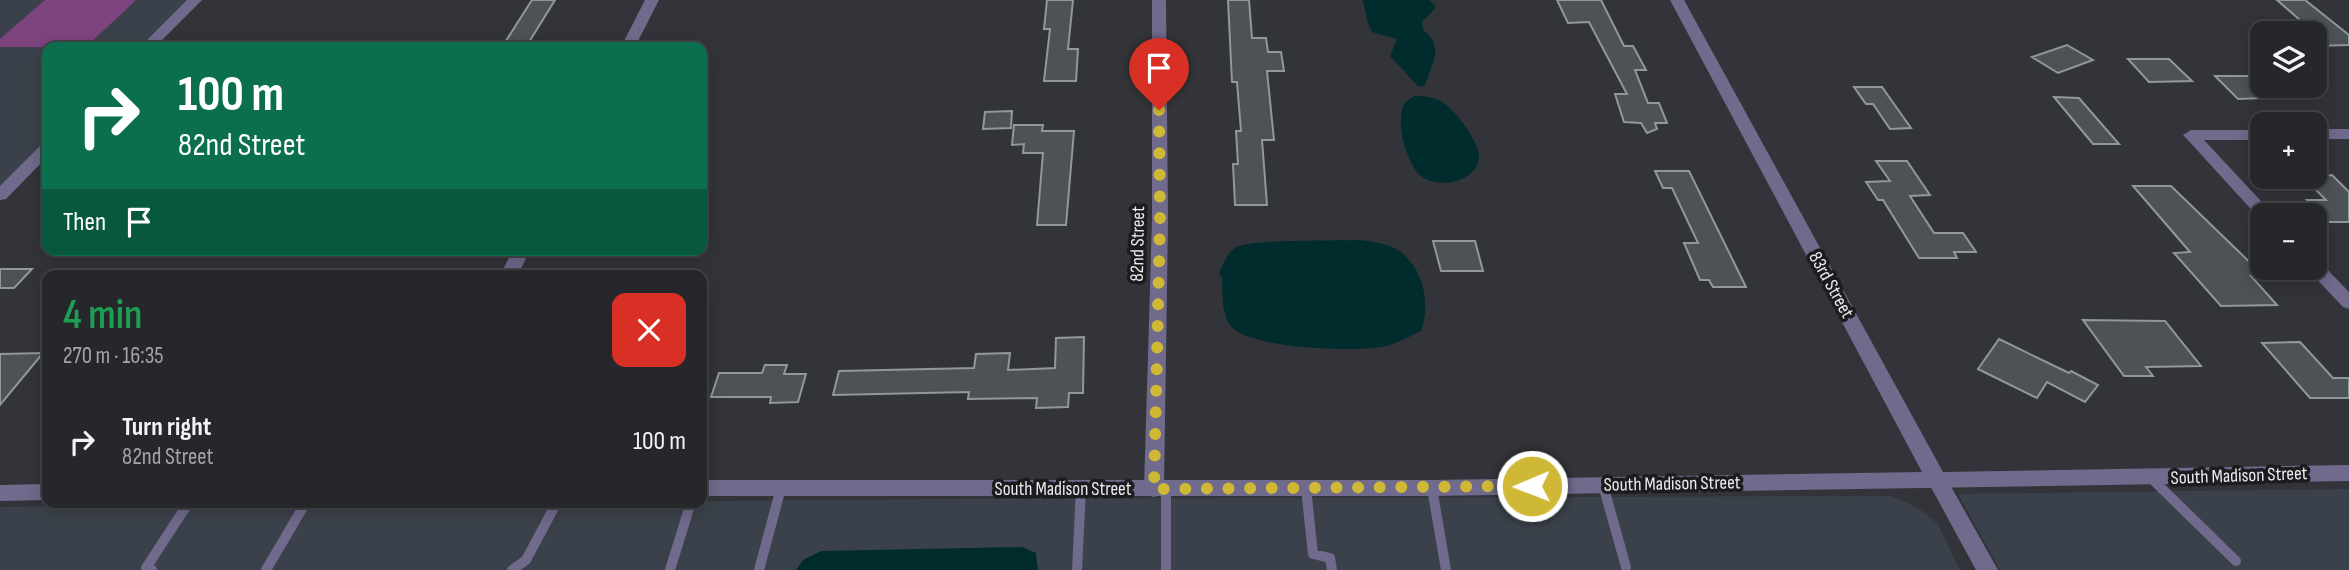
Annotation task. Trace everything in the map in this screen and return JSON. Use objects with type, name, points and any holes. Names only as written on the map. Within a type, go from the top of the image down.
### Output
[{"type":"street","points":[[153,42],[195,0]]},
{"type":"street","points":[[631,42],[652,0]]},
{"type":"street","name":"82nd Street","points":[[1159,0],[1160,489]]},
{"type":"street","name":"83rd Street","points":[[1677,0],[1987,570]]},
{"type":"street","points":[[2327,134],[2349,134]]},
{"type":"street","points":[[2250,135],[2191,135],[2255,203]]},
{"type":"street","points":[[0,195],[42,153]]},
{"type":"street","points":[[2327,280],[2349,303]]},
{"type":"street","name":"South Madison Street","points":[[707,488],[1432,488],[2349,473]]},
{"type":"street","points":[[0,493],[42,492]]},
{"type":"lane","points":[[2151,478],[2236,561]]},
{"type":"lane","points":[[1603,485],[1626,567]]},
{"type":"lane","points":[[759,570],[781,488]]},
{"type":"lane","points":[[1306,488],[1313,554],[1330,558],[1332,570]]},
{"type":"lane","points":[[1432,488],[1446,570]]},
{"type":"lane","points":[[1077,570],[1081,489]]},
{"type":"lane","points":[[1160,489],[1166,570]]},
{"type":"lane","points":[[152,570],[146,568],[185,508]]},
{"type":"lane","points":[[266,570],[302,508]]},
{"type":"lane","points":[[512,570],[526,560],[554,508]]},
{"type":"lane","points":[[670,570],[689,508]]},
{"type":"shaded area","points":[[0,0],[195,0],[153,42],[42,42],[42,153],[0,196]]},
{"type":"shaded area","points":[[45,0],[136,0],[91,42],[42,42],[42,47],[0,47],[0,39]]},
{"type":"shaded area","points":[[2349,489],[2349,570],[2000,570],[1958,494]]},
{"type":"shaded area","points":[[1891,496],[1918,508],[1937,523],[1960,570],[0,570],[0,507],[707,508],[707,501]]},
{"type":"water","points":[[1362,0],[1429,0],[1436,7],[1422,22],[1423,30],[1434,43],[1435,50],[1425,86],[1418,86],[1390,56],[1397,39],[1372,32]]},
{"type":"water","points":[[1414,96],[1430,97],[1445,104],[1472,136],[1479,157],[1477,166],[1465,177],[1447,183],[1430,181],[1417,173],[1409,158],[1401,129],[1405,102]]},
{"type":"water","points":[[1359,240],[1392,247],[1406,256],[1413,265],[1423,286],[1425,298],[1421,331],[1386,346],[1328,349],[1257,339],[1240,333],[1230,325],[1224,308],[1222,277],[1219,274],[1228,256],[1237,247],[1276,242]]},
{"type":"water","points":[[1022,547],[1036,553],[1038,570],[796,570],[803,560],[821,551]]},
{"type":"building","points":[[532,0],[555,0],[529,42],[505,42]]},
{"type":"building","points":[[1047,0],[1073,0],[1068,49],[1078,49],[1076,81],[1044,81],[1050,29],[1044,29]]},
{"type":"building","points":[[1228,0],[1249,0],[1252,38],[1266,38],[1268,52],[1281,52],[1284,71],[1267,71],[1274,140],[1262,140],[1267,205],[1235,205],[1233,164],[1238,164],[1236,131],[1241,131],[1237,82],[1232,82]]},
{"type":"building","points":[[1557,0],[1601,0],[1624,46],[1633,46],[1646,70],[1635,70],[1648,103],[1659,103],[1667,123],[1655,123],[1657,129],[1647,133],[1641,123],[1624,122],[1615,94],[1627,94],[1589,22],[1568,23]]},
{"type":"building","points":[[2277,0],[2305,0],[2349,35],[2349,45],[2327,46],[2327,21],[2301,21]]},
{"type":"building","points":[[2067,45],[2093,60],[2058,73],[2032,57]]},
{"type":"building","points":[[2128,59],[2169,59],[2192,81],[2149,82]]},
{"type":"building","points":[[2215,76],[2250,76],[2250,98],[2263,98],[2238,99]]},
{"type":"building","points":[[1854,87],[1882,87],[1911,128],[1890,129],[1873,104],[1866,104]]},
{"type":"building","points":[[2054,97],[2079,98],[2119,144],[2093,144]]},
{"type":"building","points":[[1012,111],[1011,128],[983,129],[985,112]]},
{"type":"building","points":[[1014,125],[1043,125],[1042,131],[1074,131],[1066,225],[1037,225],[1043,153],[1023,153],[1024,144],[1012,145]]},
{"type":"building","points":[[1876,161],[1907,161],[1930,195],[1910,196],[1934,233],[1963,233],[1976,252],[1954,252],[1957,258],[1919,258],[1883,200],[1878,200],[1866,182],[1890,181]]},
{"type":"building","points":[[1655,171],[1689,171],[1746,287],[1713,287],[1709,280],[1700,280],[1684,243],[1698,243],[1672,188],[1663,188]]},
{"type":"building","points":[[2327,175],[2332,175],[2349,192],[2349,222],[2329,222],[2327,203],[2310,203],[2307,200],[2326,200],[2315,189],[2327,189]]},
{"type":"building","points":[[2133,186],[2171,186],[2250,262],[2250,280],[2255,280],[2277,305],[2221,306],[2174,253],[2190,252]]},
{"type":"building","points":[[1433,241],[1475,241],[1483,271],[1441,271]]},
{"type":"building","points":[[0,269],[32,269],[14,288],[0,288]]},
{"type":"building","points":[[2083,320],[2165,321],[2201,366],[2146,367],[2153,376],[2124,376]]},
{"type":"building","points":[[1084,337],[1083,393],[1069,393],[1068,407],[1036,408],[1037,398],[968,399],[969,392],[833,395],[839,371],[974,368],[976,354],[1010,353],[1008,370],[1055,368],[1056,338]]},
{"type":"building","points":[[1999,339],[2098,385],[2085,402],[2047,382],[2037,398],[1978,369]]},
{"type":"building","points":[[2300,342],[2333,378],[2349,378],[2349,398],[2310,398],[2262,343]]},
{"type":"building","points":[[42,353],[0,405],[0,354]]},
{"type":"building","points":[[765,365],[787,365],[784,374],[806,374],[798,402],[770,403],[771,397],[711,397],[719,373],[762,373]]},
{"type":"route","points":[[1159,110],[1160,220],[1154,489],[1532,486]]}]
